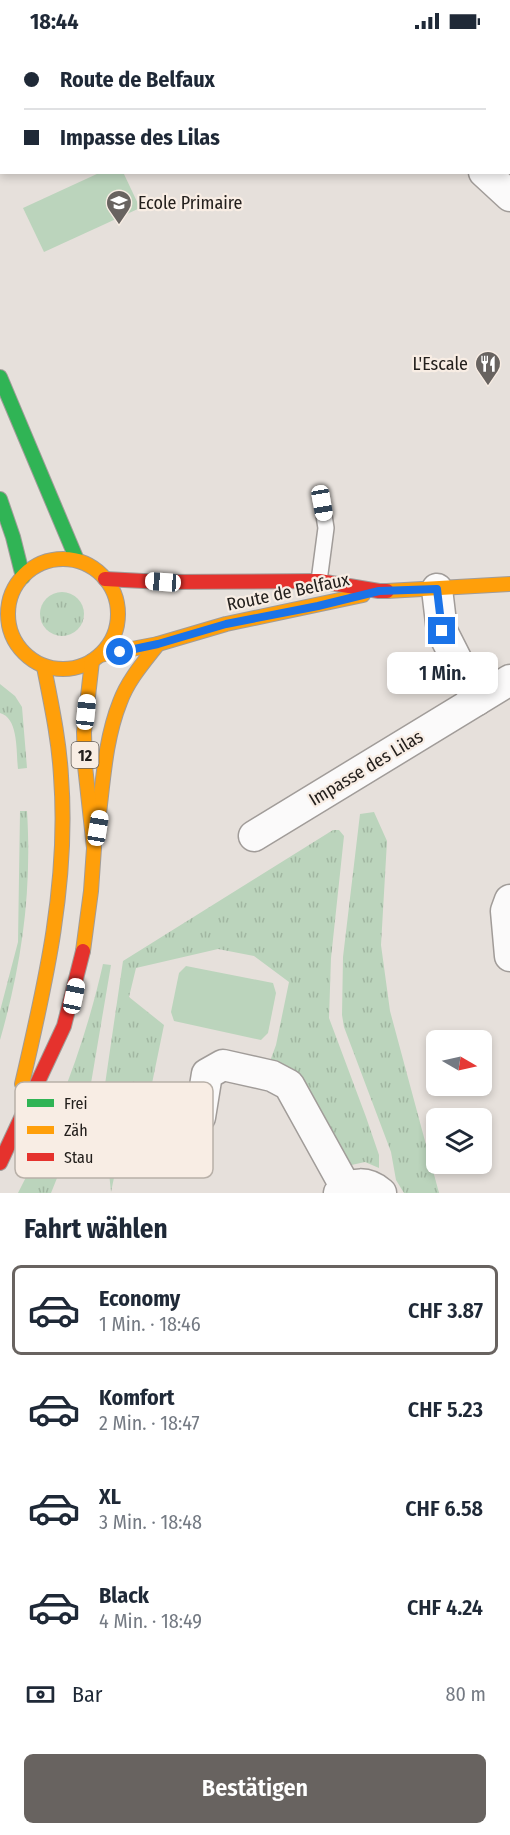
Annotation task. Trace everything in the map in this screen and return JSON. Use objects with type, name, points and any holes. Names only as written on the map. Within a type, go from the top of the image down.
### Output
[{"type":"main road","points":[[0,377],[77,560]]},
{"type":"main road","points":[[0,499],[23,577]]},
{"type":"main road","points":[[54,559],[77,560],[88,564],[105,579],[116,598],[118,622],[114,635],[96,658],[84,666],[70,670],[44,667],[24,654],[12,635],[8,610],[11,596],[23,577],[35,567],[54,559]]},
{"type":"main road","name":"Route de Belfaux","points":[[105,579],[163,582],[319,581],[379,591],[510,584]]},
{"type":"main road","name":"Route de Belfaux","points":[[96,658],[158,644],[226,624],[318,606],[379,591]]},
{"type":"main road","points":[[38,1082],[64,1026],[74,996],[86,931],[94,848],[111,729],[132,679],[158,644]]},
{"type":"main road","name":"12","points":[[94,848],[85,766],[84,732],[96,658]]},
{"type":"main road","points":[[21,1082],[52,944],[61,877],[63,824],[60,771],[57,736],[44,667]]},
{"type":"main road","points":[[2,1159],[15,1107]]},
{"type":"main road","points":[[2,1159],[15,1131]]},
{"type":"street","points":[[486,174],[510,196]]},
{"type":"street","points":[[437,589],[442,631],[477,700]]},
{"type":"street","name":"Impasse des Lilas","points":[[254,836],[510,680]]},
{"type":"street","points":[[510,900],[506,911],[510,956]]},
{"type":"street","points":[[206,1082],[207,1074],[223,1065],[272,1076],[289,1085],[343,1190],[361,1184],[369,1185],[381,1193]]},
{"type":"lane","points":[[319,581],[326,528],[322,503]]},
{"type":"green space","points":[[97,174],[124,174],[140,208],[44,252],[23,208]]},
{"type":"green space","points":[[62,592],[71,593],[78,598],[83,605],[83,623],[78,630],[71,635],[62,636],[53,635],[46,630],[41,623],[40,614],[41,605],[46,598],[53,593]]},
{"type":"green space","points":[[0,684],[15,696],[22,707],[27,768],[18,769],[14,729],[6,716],[0,713]]},
{"type":"green space","points":[[20,811],[27,811],[28,870],[24,927],[20,955],[0,1040],[0,1011],[18,942]]},
{"type":"green space","points":[[374,812],[387,841],[381,945],[390,1011],[426,1145],[426,1174],[434,1174],[439,1193],[404,1193],[396,1180],[391,1152],[344,1027],[342,1015],[343,957],[360,814]]},
{"type":"green space","points":[[333,830],[339,830],[344,836],[331,958],[329,1018],[379,1155],[379,1168],[365,1162],[347,1166],[269,1064],[276,1045],[289,982],[254,956],[218,949],[136,968],[129,997],[164,1025],[152,1082],[105,1082],[123,961]]},
{"type":"green space","points":[[103,964],[111,965],[91,1082],[68,1082],[78,1052]]},
{"type":"green space","points":[[186,966],[273,983],[276,993],[268,1033],[261,1040],[174,1021],[171,1012],[179,973]]},
{"type":"green space","points":[[26,1178],[57,1178],[51,1193],[18,1193]]},
{"type":"green space","points":[[110,1178],[114,1178],[111,1192]]},
{"type":"traffic: fast","points":[[0,377],[77,560]]},
{"type":"traffic: fast","points":[[0,499],[23,577]]},
{"type":"traffic: slow","points":[[63,559],[84,563],[102,575],[114,593],[118,614],[114,635],[102,653],[84,665],[63,669],[42,665],[24,653],[12,635],[8,614],[12,593],[24,575],[42,563],[63,559]]},
{"type":"traffic: slow","points":[[387,591],[510,584]]},
{"type":"traffic: slow","points":[[100,655],[158,644],[226,624],[363,595]]},
{"type":"traffic: slow","points":[[97,829],[107,749],[115,717],[127,686],[158,644]]},
{"type":"traffic: slow","points":[[83,951],[94,848],[85,766],[84,732],[92,661]]},
{"type":"traffic: slow","points":[[22,1082],[54,931],[62,854],[63,815],[60,762],[44,667]]},
{"type":"traffic: jam","points":[[105,579],[163,582],[319,581],[387,591]]},
{"type":"traffic: jam","points":[[38,1082],[64,1026],[83,951]]},
{"type":"traffic: jam","points":[[0,1163],[15,1131]]},
{"type":"place","name":"Ecole Primaire","points":[[119,226]]},
{"type":"place","name":"L'Escale","points":[[488,387]]},
{"type":"route","points":[[120,652],[158,644],[226,624],[318,606],[379,591],[437,589],[442,631]]}]
